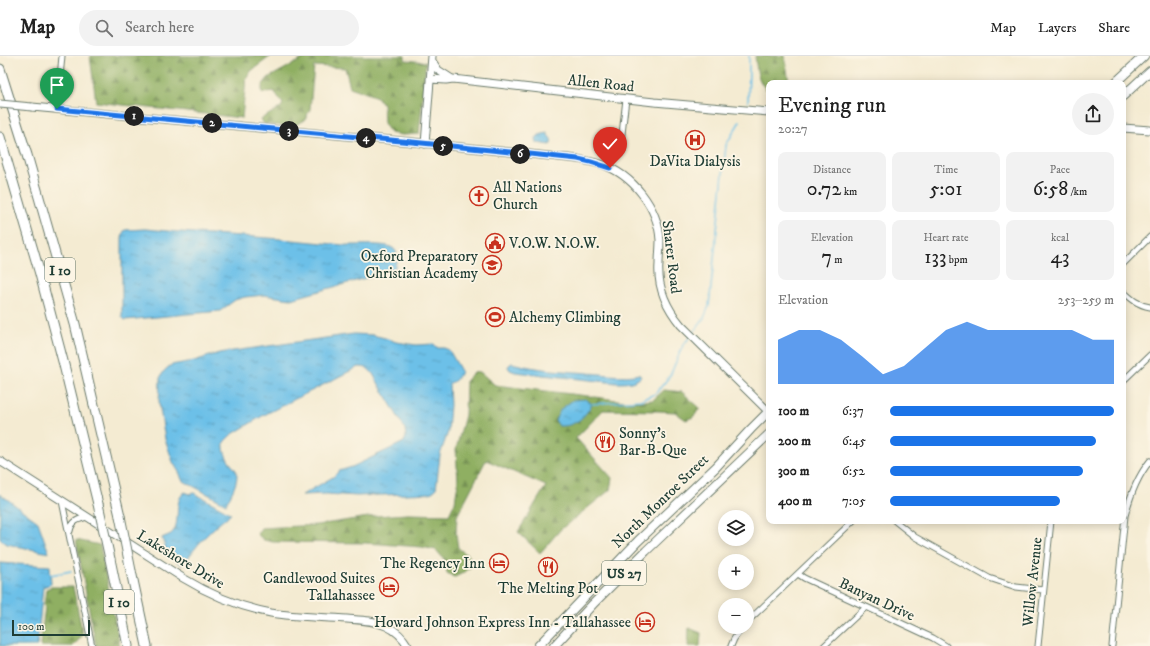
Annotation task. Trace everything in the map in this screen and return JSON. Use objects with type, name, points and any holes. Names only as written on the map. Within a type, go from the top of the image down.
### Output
[{"type":"highway","name":"I 10","points":[[0,69],[38,193],[75,324],[120,516],[147,645]]},
{"type":"highway","name":"I 10","points":[[0,137],[40,274],[64,365],[98,504],[128,646]]},
{"type":"main road","points":[[1118,80],[1144,56]]},
{"type":"main road","points":[[1126,93],[1150,71]]},
{"type":"main road","name":"North Monroe Street","points":[[538,646],[638,541],[716,467],[766,415]]},
{"type":"main road","name":"North Monroe Street","points":[[554,646],[646,551],[766,437]]},
{"type":"main road","points":[[705,477],[714,487]]},
{"type":"main road","points":[[695,486],[702,497]]},
{"type":"main road","points":[[638,541],[646,551]]},
{"type":"main road","points":[[631,549],[640,557]]},
{"type":"main road","points":[[560,622],[566,632]]},
{"type":"street","points":[[57,109],[62,56]]},
{"type":"street","points":[[425,144],[432,58]]},
{"type":"street","points":[[432,58],[438,70],[453,79]]},
{"type":"street","name":"Allen Road","points":[[430,79],[453,79],[626,99],[766,112]]},
{"type":"street","points":[[610,168],[622,134],[626,99]]},
{"type":"street","name":"Sharer Road","points":[[0,104],[578,159],[610,168],[622,175],[638,189],[652,210],[656,220],[660,240],[660,286],[670,312],[766,409]]},
{"type":"street","points":[[1126,127],[1150,130]]},
{"type":"street","points":[[1126,261],[1150,237]]},
{"type":"street","points":[[1126,294],[1134,302],[1150,307]]},
{"type":"street","points":[[1126,378],[1150,355]]},
{"type":"street","name":"Lakeshore Drive","points":[[0,461],[183,578],[224,600],[270,612],[355,619],[378,623],[397,633],[408,646]]},
{"type":"street","points":[[1126,513],[1133,489],[1141,473],[1150,461]]},
{"type":"street","points":[[62,501],[92,646]]},
{"type":"street","points":[[69,534],[71,526],[74,522],[80,518],[88,517]]},
{"type":"street","points":[[754,615],[851,524]]},
{"type":"street","points":[[899,524],[914,537],[989,578],[1016,587],[1044,590]]},
{"type":"street","name":"Willow Avenue","points":[[1038,646],[1051,524]]},
{"type":"street","points":[[1112,646],[1124,524]]},
{"type":"street","name":"Banyan Drive","points":[[798,574],[933,638],[946,646]]},
{"type":"street","points":[[824,646],[866,607]]},
{"type":"street","points":[[731,646],[738,634]]},
{"type":"green space","points":[[90,56],[271,56],[251,71],[246,80],[242,118],[96,102]]},
{"type":"green space","points":[[308,56],[405,56],[405,60],[426,62],[419,134],[402,135],[390,133],[384,123],[383,104],[377,97],[350,87],[345,68],[314,66],[310,109],[305,120],[292,127],[264,124],[261,119],[280,108],[283,104],[274,91],[262,93],[262,86],[268,78]]},
{"type":"green space","points":[[755,56],[785,56],[789,80],[766,80],[766,89],[760,80]]},
{"type":"green space","points":[[474,372],[480,372],[495,385],[631,402],[653,400],[664,390],[682,392],[701,409],[693,417],[686,420],[675,412],[603,410],[576,438],[612,478],[610,490],[561,529],[540,553],[518,532],[546,486],[486,460],[457,516],[456,534],[458,548],[469,556],[474,564],[465,572],[455,577],[447,573],[444,559],[436,550],[422,547],[366,543],[273,542],[264,540],[257,534],[261,528],[317,525],[375,516],[408,514],[449,515],[455,502],[458,482],[456,449],[465,415],[466,380]]},
{"type":"green space","points":[[76,540],[100,545],[120,646],[96,646]]},
{"type":"green space","points":[[51,587],[73,587],[83,635],[73,646],[40,646],[46,589]]},
{"type":"green space","points":[[689,628],[701,633],[700,646],[688,646]]},
{"type":"water","points":[[547,133],[551,140],[550,145],[537,143],[536,138],[539,135]]},
{"type":"water","points":[[145,229],[343,245],[384,246],[390,247],[396,251],[397,259],[394,269],[387,272],[291,299],[264,295],[245,297],[235,300],[220,311],[125,320],[122,317],[123,233],[125,230]]},
{"type":"water","points":[[354,334],[372,335],[396,342],[416,345],[434,344],[438,348],[449,350],[461,371],[459,376],[449,384],[450,405],[448,432],[440,455],[436,489],[431,493],[357,496],[327,494],[302,495],[333,477],[339,471],[352,467],[404,442],[406,437],[405,429],[373,374],[367,368],[361,367],[358,367],[264,415],[231,435],[224,442],[226,456],[236,470],[237,475],[234,488],[226,504],[182,480],[173,462],[165,439],[159,403],[160,378],[164,371],[171,365],[194,361],[219,353]]},
{"type":"water","points":[[512,363],[560,371],[620,376],[639,374],[641,377],[633,382],[617,383],[515,372],[510,370],[508,367]]},
{"type":"water","points":[[586,399],[592,404],[583,417],[570,425],[559,426],[555,420],[561,409],[573,400]]},
{"type":"water","points":[[185,492],[190,494],[192,492],[231,514],[205,537],[183,565],[168,556],[162,538],[172,533],[175,527],[177,522],[179,500]]},
{"type":"water","points":[[0,494],[38,522],[49,553],[7,544],[0,539]]},
{"type":"water","points":[[0,563],[50,566],[51,584],[43,587],[37,646],[0,646]]},
{"type":"waterway","points":[[748,102],[749,56]]},
{"type":"waterway","points":[[692,334],[704,318],[709,306],[726,145],[740,121]]},
{"type":"waterway","points":[[592,404],[640,400],[655,394],[670,376],[683,345],[690,337]]},
{"type":"waterway","points":[[50,575],[71,571]]},
{"type":"place","name":"DaVita Dialysis","points":[[695,140]]},
{"type":"place","name":"All Nations Church","points":[[479,196]]},
{"type":"place","name":"V.O.W. N.O.W.","points":[[495,243]]},
{"type":"place","name":"Oxford Preparatory Christian Academy","points":[[492,265]]},
{"type":"place","name":"Alchemy Climbing","points":[[495,317]]},
{"type":"place","name":"Sonny's Bar-B-Que","points":[[605,442]]},
{"type":"place","name":"The Regency Inn","points":[[499,563]]},
{"type":"place","name":"The Melting Pot","points":[[548,567]]},
{"type":"place","name":"Candlewood Suites Tallahassee","points":[[389,587]]},
{"type":"place","name":"Howard Johnson Express Inn - Tallahassee","points":[[645,622]]},
{"type":"route","points":[[57,109],[578,159],[610,168]]}]
